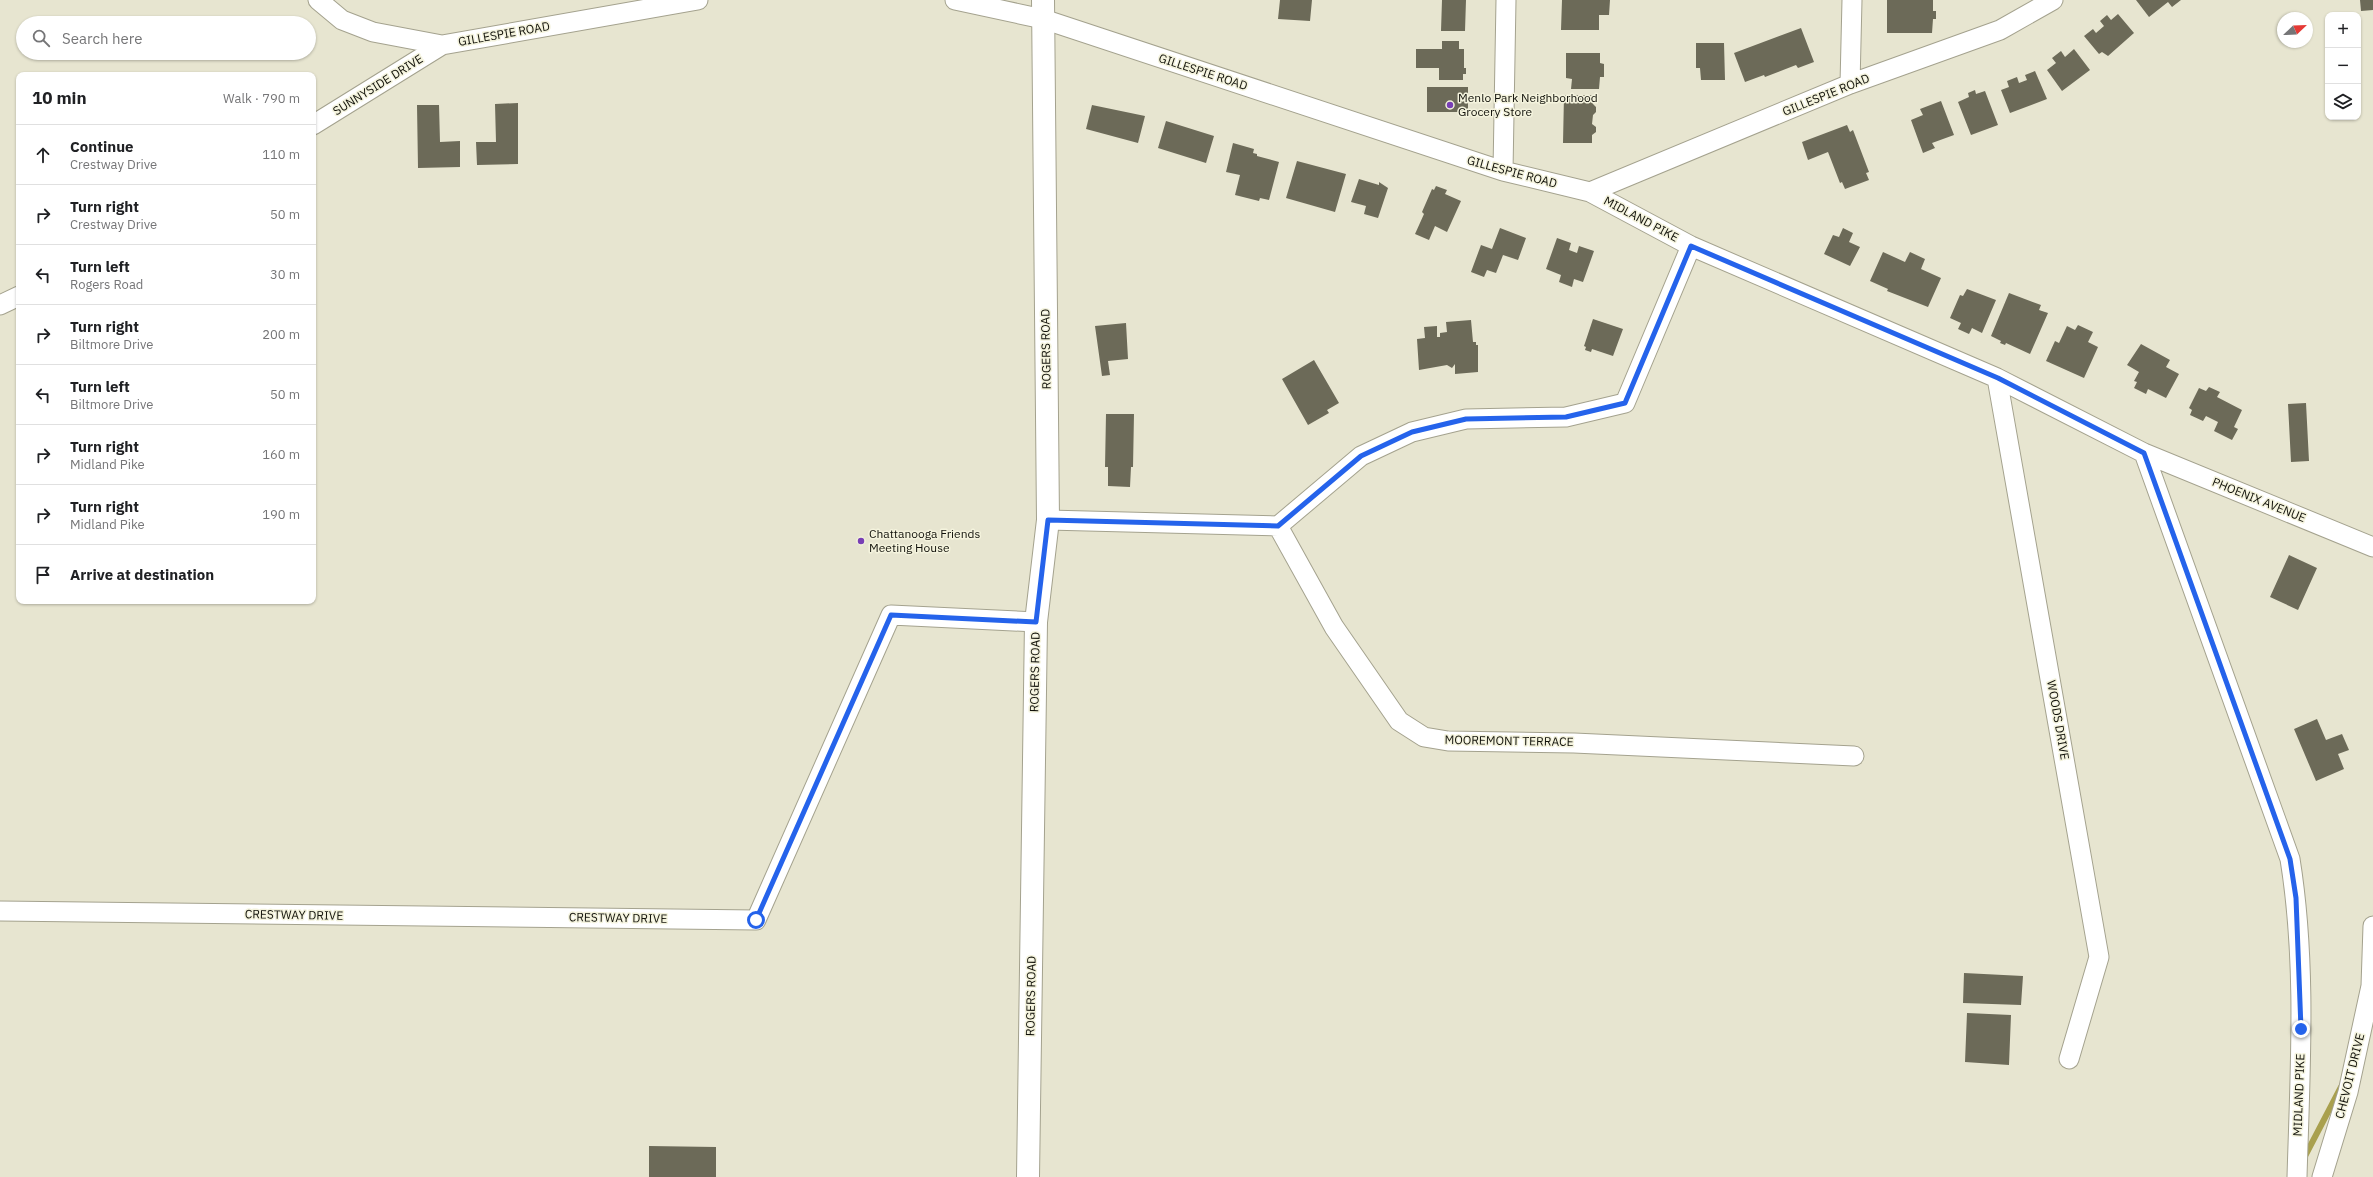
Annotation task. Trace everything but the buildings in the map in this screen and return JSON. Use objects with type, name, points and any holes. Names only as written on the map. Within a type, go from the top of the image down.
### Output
[{"type":"street","name":"GILLESPIE ROAD","points":[[318,0],[342,20],[373,32],[442,45],[698,0]]},
{"type":"street","name":"GILLESPIE ROAD","points":[[955,0],[1043,10],[1503,172],[1590,192],[1850,84],[2000,30],[2053,0]]},
{"type":"street","points":[[1503,172],[1506,0]]},
{"type":"street","points":[[1850,84],[1852,0]]},
{"type":"street","name":"ROGERS ROAD","points":[[1028,1177],[1036,622],[1048,520],[1043,10]]},
{"type":"street","name":"SUNNYSIDE DRIVE","points":[[316,123],[442,45]]},
{"type":"street","name":"MIDLAND PIKE","points":[[1590,192],[1691,246],[1998,378],[2144,453],[2290,859],[2296,898],[2301,1029],[2297,1177]]},
{"type":"street","points":[[1048,520],[1278,526],[1361,456],[1412,432],[1466,419],[1566,417],[1625,403],[1691,246]]},
{"type":"street","points":[[0,305],[16,297]]},
{"type":"street","name":"WOODS DRIVE","points":[[1998,378],[2099,957],[2069,1059]]},
{"type":"street","name":"PHOENIX AVENUE","points":[[2144,453],[2373,547]]},
{"type":"street","name":"MOOREMONT TERRACE","points":[[1278,526],[1334,627],[1398,721],[1424,737],[1448,741],[1574,743],[1854,756]]},
{"type":"street","name":"CRESTWAY DRIVE","points":[[0,911],[756,920],[891,615],[1036,622]]},
{"type":"street","name":"CHEVOIT DRIVE","points":[[2322,1177],[2348,1092],[2371,986],[2373,926]]},
{"type":"waterway","points":[[2304,1158],[2341,1087]]},
{"type":"place","name":"Menlo Park Neighborhood Grocery Store","points":[[1450,105]]},
{"type":"place","name":"Chattanooga Friends Meeting House","points":[[861,541]]},
{"type":"route","points":[[756,920],[891,615],[1036,622],[1048,520],[1278,526],[1361,456],[1412,432],[1466,419],[1566,417],[1625,403],[1691,246],[1998,378],[2144,453],[2290,859],[2296,898],[2301,1029]]}]
